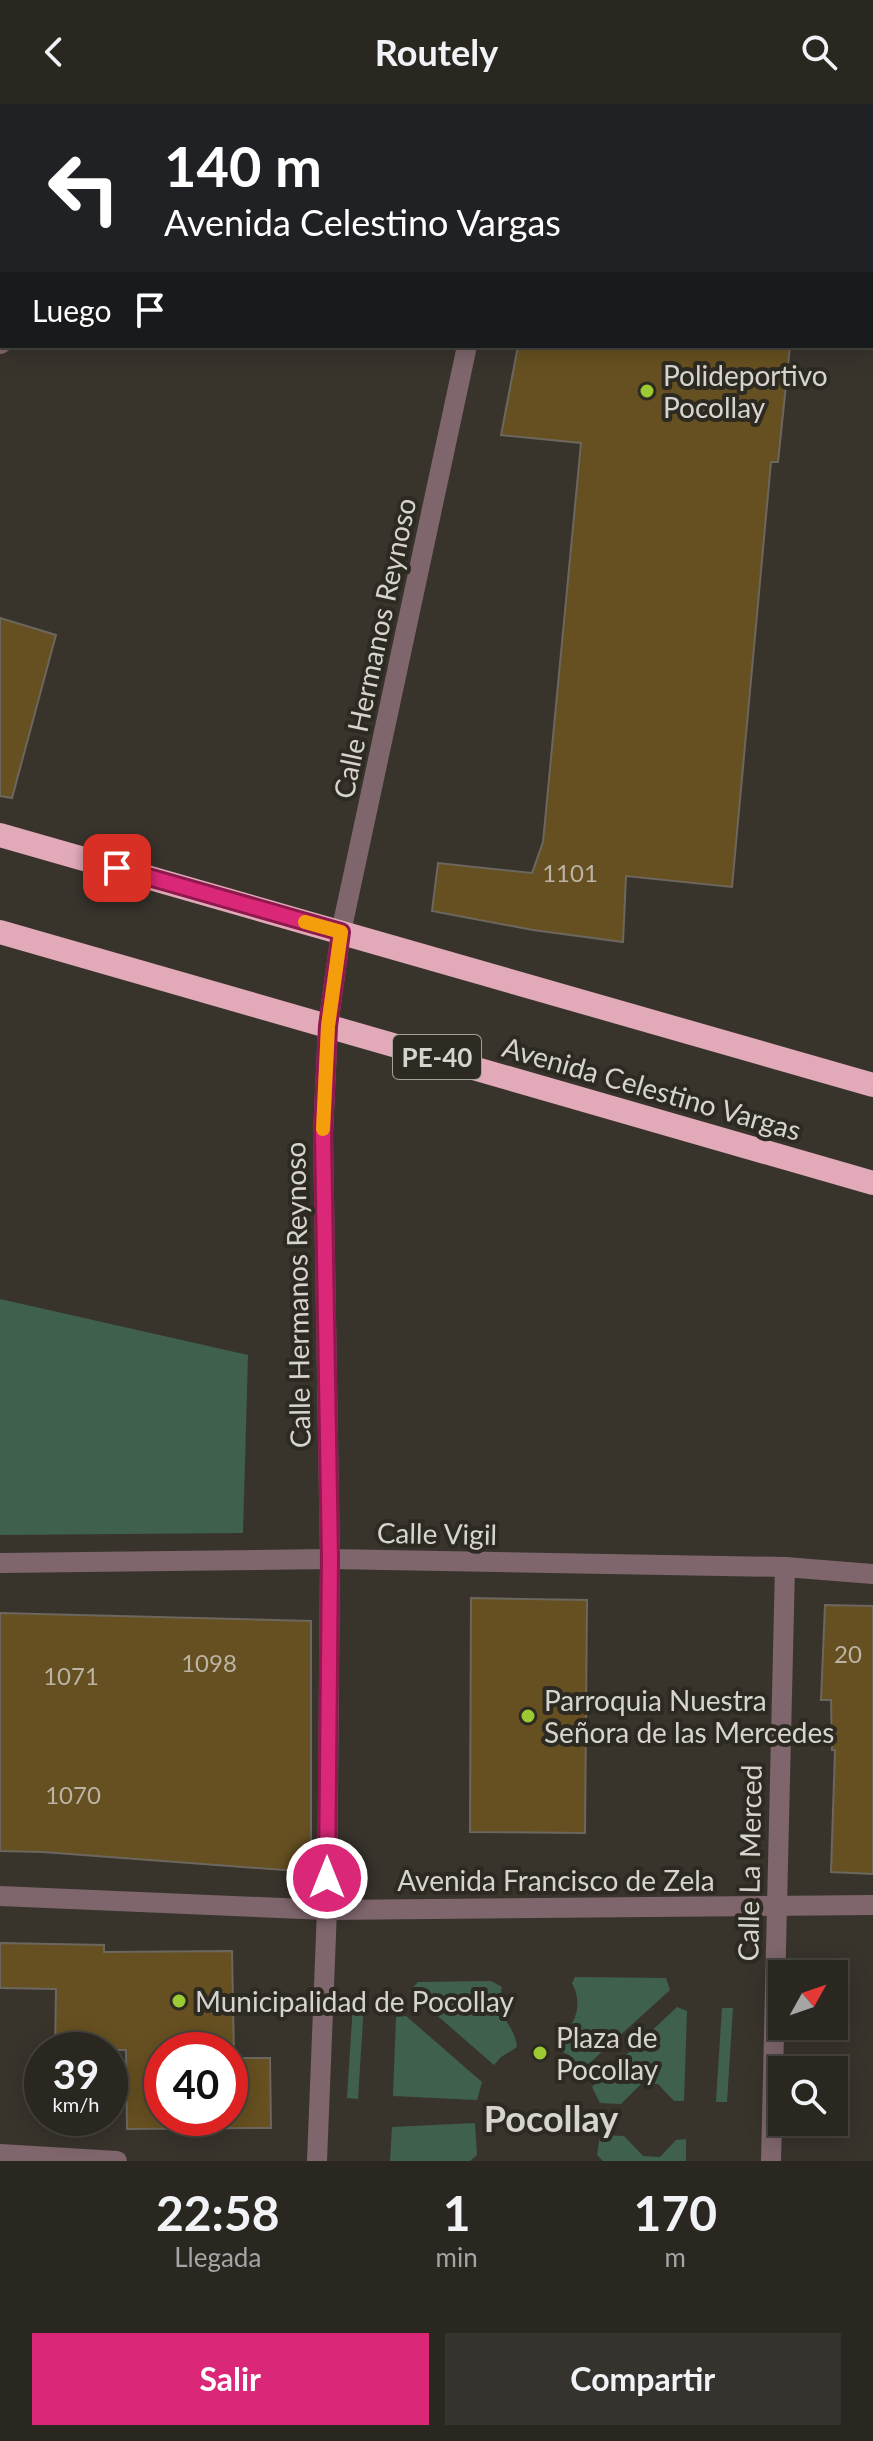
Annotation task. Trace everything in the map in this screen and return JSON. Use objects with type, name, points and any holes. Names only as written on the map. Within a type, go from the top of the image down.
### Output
[{"type":"highway","points":[[0,835],[873,1085]]},
{"type":"highway","name":"Avenida Celestino Vargas","points":[[0,932],[873,1183]]},
{"type":"street","name":"Calle Hermanos Reynoso","points":[[317,2161],[327,1910],[330,1559],[323,1134],[328,1026],[341,932],[467,348]]},
{"type":"street","name":"Calle Vigil","points":[[0,1563],[330,1559],[785,1567],[873,1574]]},
{"type":"street","name":"Calle La Merced","points":[[771,2161],[785,1567]]},
{"type":"street","name":"Avenida Francisco de Zela","points":[[0,1896],[327,1910],[873,1905]]},
{"type":"street","points":[[0,2154],[117,2161]]},
{"type":"green space","points":[[0,1299],[248,1355],[243,1533],[0,1535]]},
{"type":"green space","points":[[575,1977],[666,1978],[670,1990],[583,2069],[569,2055],[558,2050],[555,2038],[568,2028],[576,2014],[577,1999],[572,1983]]},
{"type":"green space","points":[[491,1981],[502,1987],[501,2007],[517,2047],[494,2065],[409,1991],[418,1982]]},
{"type":"green space","points":[[353,2004],[364,2004],[358,2099],[347,2098]]},
{"type":"green space","points":[[677,2007],[687,2011],[684,2101],[674,2101],[658,2084],[641,2084],[621,2104],[600,2103],[592,2087]]},
{"type":"green space","points":[[722,2008],[733,2008],[727,2102],[716,2102]]},
{"type":"green space","points":[[406,2016],[482,2082],[477,2100],[393,2096],[396,2017]]},
{"type":"green space","points":[[475,2123],[477,2155],[470,2161],[390,2161],[392,2127]]},
{"type":"green space","points":[[600,2135],[624,2136],[643,2156],[660,2157],[676,2140],[686,2139],[686,2161],[603,2161],[597,2155]]},
{"type":"building","points":[[518,348],[790,348],[778,462],[771,462],[732,887],[626,876],[623,942],[533,930],[432,911],[438,863],[532,873],[543,842],[581,443],[501,435]]},
{"type":"building","points":[[0,618],[56,635],[12,798],[0,796]]},
{"type":"building","name":"Parroquia Nuestra Señora de las Mercedes","points":[[471,1598],[587,1600],[585,1833],[470,1832]]},
{"type":"building","points":[[825,1605],[873,1606],[873,1874],[831,1872],[835,1750],[832,1750],[831,1700],[821,1700]]},
{"type":"building","points":[[0,1613],[311,1621],[311,1872],[0,1851]]},
{"type":"building","points":[[0,1943],[104,1945],[104,1952],[232,1951],[234,2032],[144,2032],[144,2129],[128,2129],[128,2032],[55,2032],[56,1989],[0,1988]]},
{"type":"building","points":[[248,2058],[270,2058],[271,2128],[248,2128]]},
{"type":"slow traffic","points":[[305,922],[341,932],[328,1026],[323,1129]]},
{"type":"place","name":"Polideportivo Pocollay","points":[[647,391]]},
{"type":"place","name":"Parroquia Nuestra Señora de las Mercedes","points":[[528,1716]]},
{"type":"place","name":"Municipalidad de Pocollay","points":[[179,2001]]},
{"type":"place","name":"Plaza de Pocollay","points":[[540,2053]]},
{"type":"district","name":"Pocollay","points":[[551,2118]]},
{"type":"route","points":[[117,868],[341,932],[328,1026],[323,1134],[330,1559],[327,1878]]}]
